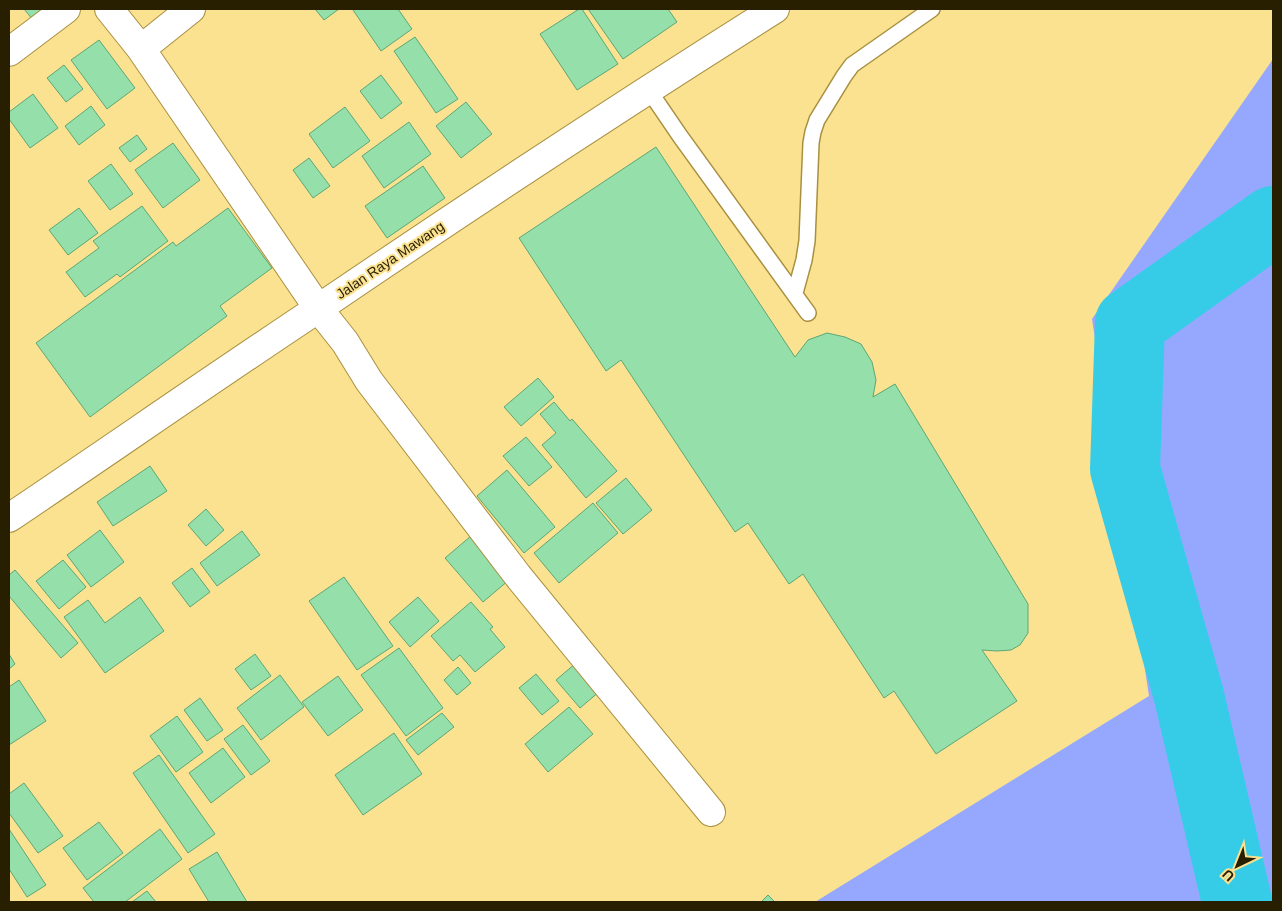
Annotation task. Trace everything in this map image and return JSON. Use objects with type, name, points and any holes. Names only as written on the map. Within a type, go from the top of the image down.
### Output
[{"type":"street","points":[[9,52],[66,9]]},
{"type":"street","points":[[109,9],[141,49],[369,381],[518,576],[711,812]]},
{"type":"street","points":[[141,49],[191,9]]},
{"type":"street","name":"Jalan Raya Mawang","points":[[9,518],[318,308],[648,89],[775,9]]},
{"type":"lane","points":[[795,293],[804,260],[811,143],[817,120],[852,65],[932,9]]},
{"type":"lane","points":[[648,89],[808,313]]},
{"type":"shaded area","points":[[1273,59],[1273,902],[815,902],[1149,696],[1092,319]]},
{"type":"building","points":[[24,9],[48,9],[33,20]]},
{"type":"building","points":[[315,9],[339,9],[324,20]]},
{"type":"building","points":[[354,9],[398,9],[412,29],[381,51]]},
{"type":"building","points":[[579,9],[582,9],[618,64],[577,90],[540,34]]},
{"type":"building","points":[[588,9],[668,9],[677,22],[623,59]]},
{"type":"building","points":[[415,37],[458,99],[436,113],[394,51]]},
{"type":"building","points":[[99,40],[135,88],[107,109],[71,60]]},
{"type":"building","points":[[64,65],[83,89],[66,102],[47,78]]},
{"type":"building","points":[[381,75],[402,103],[381,119],[360,91]]},
{"type":"building","points":[[33,94],[58,128],[30,148],[9,119],[9,112]]},
{"type":"building","points":[[466,102],[492,134],[461,158],[436,126]]},
{"type":"building","points":[[91,106],[105,125],[79,145],[65,126]]},
{"type":"building","points":[[345,107],[370,141],[333,168],[309,134]]},
{"type":"building","points":[[409,122],[431,154],[384,188],[362,156]]},
{"type":"building","points":[[137,135],[147,149],[130,162],[119,148]]},
{"type":"building","points":[[173,143],[200,180],[163,208],[135,170]]},
{"type":"building","points":[[656,147],[795,357],[808,340],[827,333],[845,337],[861,344],[872,362],[876,380],[873,397],[895,384],[1028,604],[1028,633],[1020,645],[1011,650],[982,650],[1017,701],[936,754],[894,691],[884,698],[803,574],[789,584],[748,523],[735,532],[621,360],[606,371],[519,238]]},
{"type":"building","points":[[309,158],[330,186],[313,198],[293,170]]},
{"type":"building","points":[[111,164],[133,194],[110,210],[88,181]]},
{"type":"building","points":[[423,166],[445,198],[387,238],[365,206]]},
{"type":"building","points":[[142,206],[168,241],[120,277],[117,274],[85,297],[66,272],[99,248],[93,241]]},
{"type":"building","points":[[79,208],[98,233],[68,255],[49,230]]},
{"type":"building","points":[[228,208],[272,268],[220,306],[227,316],[90,417],[36,343],[173,242],[176,246]]},
{"type":"building","points":[[538,378],[554,397],[521,426],[504,407]]},
{"type":"building","points":[[554,402],[570,421],[572,419],[617,471],[586,498],[542,445],[556,433],[540,414]]},
{"type":"building","points":[[526,437],[552,467],[529,486],[503,456]]},
{"type":"building","points":[[150,466],[167,491],[113,526],[97,502]]},
{"type":"building","points":[[507,470],[555,527],[524,553],[477,496]]},
{"type":"building","points":[[626,478],[652,510],[623,534],[596,503]]},
{"type":"building","points":[[593,503],[618,533],[559,583],[534,553]]},
{"type":"building","points":[[206,509],[224,530],[206,546],[188,525]]},
{"type":"building","points":[[100,530],[124,562],[91,587],[67,555]]},
{"type":"building","points":[[242,531],[260,555],[217,586],[200,563]]},
{"type":"building","points":[[471,536],[509,580],[483,602],[445,558]]},
{"type":"building","points":[[63,560],[86,587],[59,609],[36,581]]},
{"type":"building","points":[[192,568],[210,592],[190,607],[172,583]]},
{"type":"building","points":[[15,570],[78,643],[61,658],[9,596],[9,575]]},
{"type":"building","points":[[344,577],[393,646],[357,670],[309,601]]},
{"type":"building","points":[[140,597],[164,631],[105,673],[64,617],[88,600],[105,623]]},
{"type":"building","points":[[418,597],[439,621],[410,647],[389,622]]},
{"type":"building","points":[[471,602],[493,627],[490,629],[505,647],[475,672],[460,655],[453,661],[431,636]]},
{"type":"building","points":[[399,648],[443,708],[406,736],[361,675]]},
{"type":"building","points":[[9,654],[15,664],[9,669]]},
{"type":"building","points":[[255,654],[271,676],[251,690],[235,669]]},
{"type":"building","points":[[576,663],[600,691],[580,708],[556,680]]},
{"type":"building","points":[[458,667],[471,683],[457,695],[444,680]]},
{"type":"building","points":[[536,674],[559,701],[542,715],[519,688]]},
{"type":"building","points":[[280,675],[304,707],[261,740],[237,708]]},
{"type":"building","points":[[338,676],[363,710],[328,736],[302,702]]},
{"type":"building","points":[[19,680],[46,721],[9,745],[9,687]]},
{"type":"building","points":[[200,698],[223,730],[207,741],[184,710]]},
{"type":"building","points":[[569,707],[593,734],[548,772],[525,744]]},
{"type":"building","points":[[442,713],[454,727],[418,755],[406,740]]},
{"type":"building","points":[[177,716],[203,752],[176,772],[150,736]]},
{"type":"building","points":[[243,725],[270,761],[251,775],[224,739]]},
{"type":"building","points":[[394,733],[422,774],[363,815],[335,775]]},
{"type":"building","points":[[223,748],[245,777],[211,803],[189,773]]},
{"type":"building","points":[[159,755],[215,834],[188,853],[133,773]]},
{"type":"building","points":[[24,783],[63,836],[38,853],[9,813],[9,794]]},
{"type":"building","points":[[99,822],[123,853],[87,880],[63,848]]},
{"type":"building","points":[[9,829],[46,885],[27,897],[9,869]]},
{"type":"building","points":[[160,829],[182,859],[125,902],[94,902],[83,888]]},
{"type":"building","points":[[217,852],[247,902],[209,902],[189,869]]},
{"type":"building","points":[[147,891],[156,902],[132,902]]},
{"type":"building","points":[[768,895],[775,902],[761,902]]},
{"type":"waterway","points":[[1237,902],[1189,696],[1125,469],[1130,323],[1273,221]]}]
